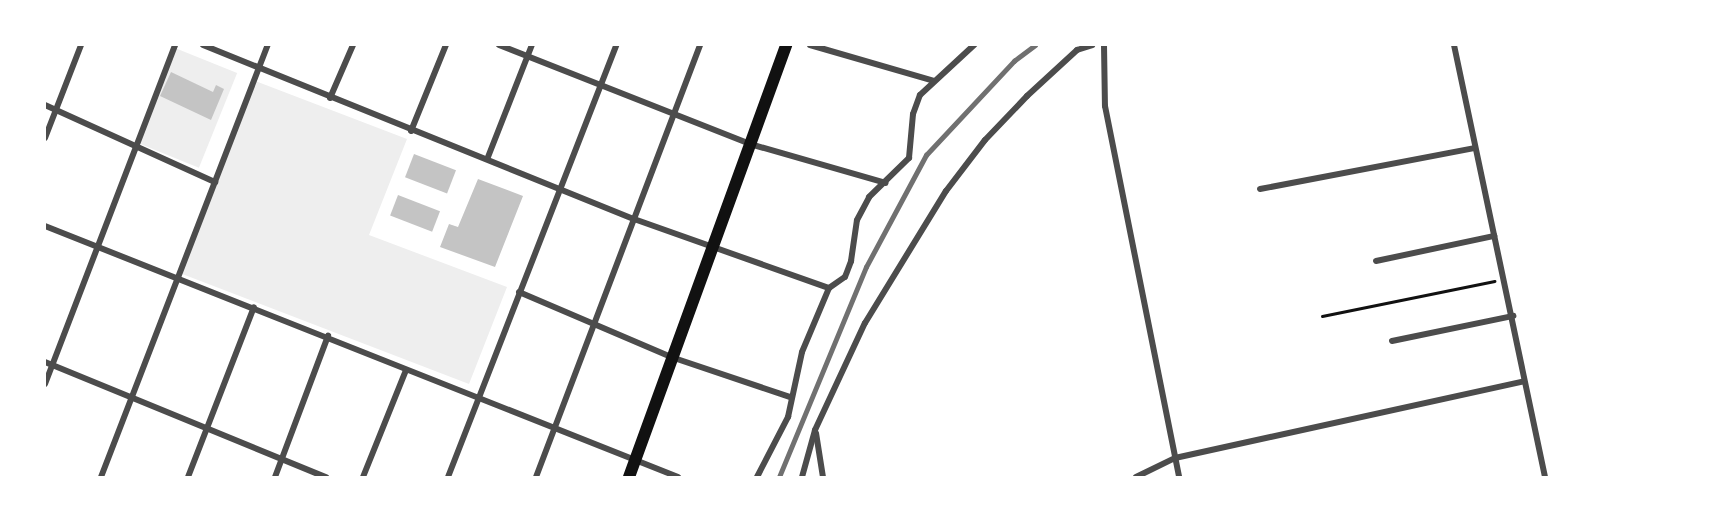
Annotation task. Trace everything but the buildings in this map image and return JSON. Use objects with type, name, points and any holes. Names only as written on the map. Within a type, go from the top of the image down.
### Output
[{"type":"main road","points":[[629,477],[786,45]]},
{"type":"street","points":[[45,138],[81,45]]},
{"type":"street","points":[[45,384],[175,45]]},
{"type":"street","points":[[203,45],[259,70],[411,131],[488,158],[634,219],[829,288]]},
{"type":"street","points":[[101,477],[268,45]]},
{"type":"street","points":[[330,98],[353,45]]},
{"type":"street","points":[[411,131],[446,45]]},
{"type":"street","points":[[499,45],[750,144],[886,183]]},
{"type":"street","points":[[488,158],[532,45]]},
{"type":"street","points":[[448,477],[519,292],[562,189],[616,45]]},
{"type":"street","points":[[536,477],[700,45]]},
{"type":"street","points":[[810,45],[934,81]]},
{"type":"street","points":[[758,477],[788,417],[789,397],[829,288],[845,277],[851,261],[857,220],[869,197],[886,183],[909,158],[914,114],[920,95],[974,45]]},
{"type":"street","points":[[802,477],[815,430],[865,323],[946,191],[985,140],[1027,96],[1077,50],[1092,45]]},
{"type":"street","points":[[1104,45],[1105,106],[1179,477]]},
{"type":"street","points":[[1454,45],[1474,148],[1513,316],[1524,381],[1545,477]]},
{"type":"street","points":[[45,105],[215,182]]},
{"type":"street","points":[[1260,189],[1474,148]]},
{"type":"street","points":[[45,226],[178,280],[328,336],[406,370],[554,426],[678,477]]},
{"type":"street","points":[[1376,261],[1494,236]]},
{"type":"street","points":[[519,292],[674,358],[789,397]]},
{"type":"street","points":[[188,477],[254,307]]},
{"type":"street","points":[[1392,341],[1513,316]]},
{"type":"street","points":[[275,477],[328,336]]},
{"type":"street","points":[[45,362],[327,477]]},
{"type":"street","points":[[363,477],[406,370]]},
{"type":"street","points":[[1136,477],[1175,458],[1524,381]]},
{"type":"street","points":[[815,430],[824,477]]},
{"type":"path","points":[[1322,316],[1504,279]]},
{"type":"shaded area","points":[[175,48],[237,73],[199,168],[137,143]]},
{"type":"shaded area","points":[[253,80],[407,139],[369,235],[507,287],[469,384],[177,272]]},
{"type":"railway","points":[[779,477],[866,267],[926,155],[1014,61],[1035,45]]}]
